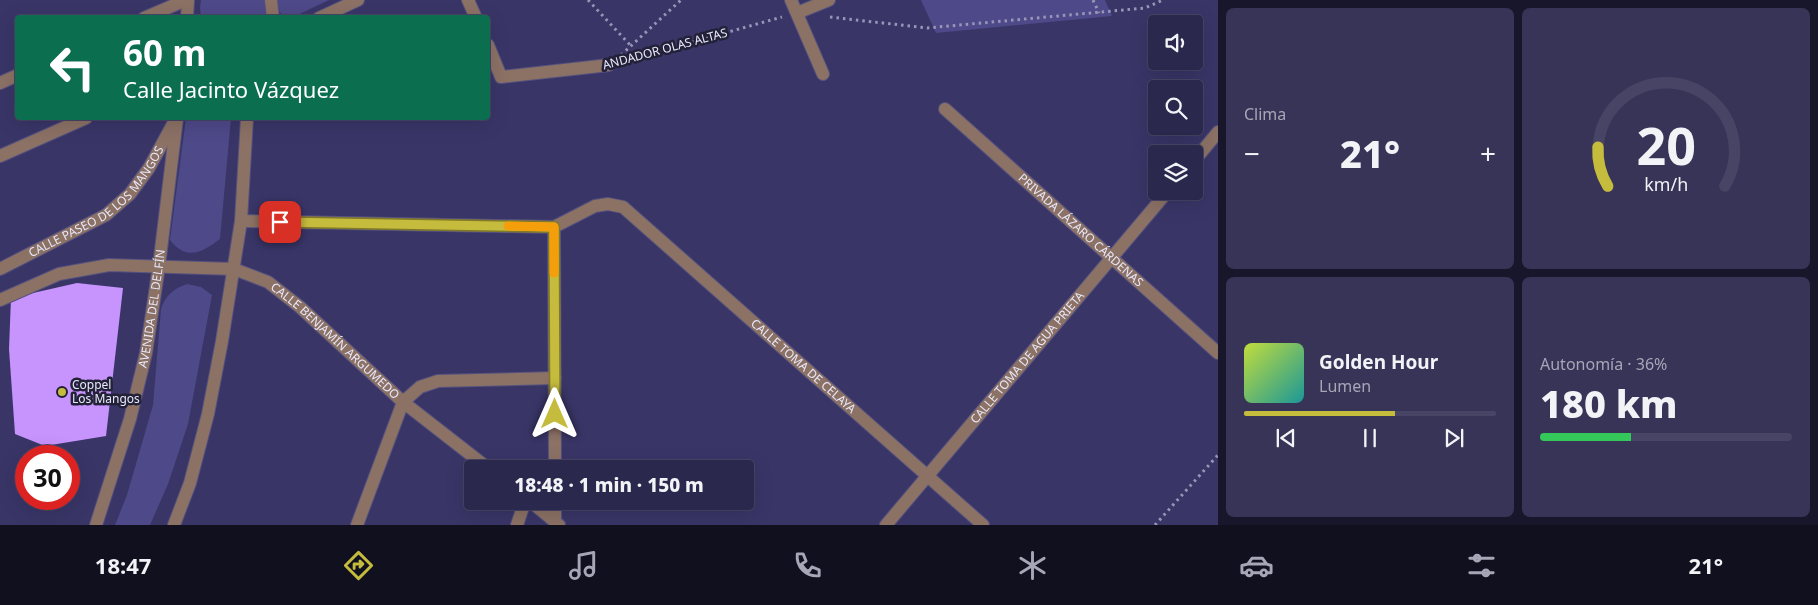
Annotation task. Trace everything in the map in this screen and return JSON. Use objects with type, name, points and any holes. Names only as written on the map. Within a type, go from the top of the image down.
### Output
[{"type":"street","points":[[151,15],[187,0],[187,15]]},
{"type":"street","points":[[271,0],[272,15]]},
{"type":"street","points":[[326,15],[358,0]]},
{"type":"street","points":[[468,0],[475,15]]},
{"type":"street","points":[[791,0],[823,74]]},
{"type":"street","points":[[797,14],[829,0]]},
{"type":"street","name":"ANDADOR OLAS ALTAS","points":[[490,50],[501,77],[609,65]]},
{"type":"street","points":[[0,83],[15,76]]},
{"type":"street","name":"PRIVADA LÁZARO CÁRDENAS","points":[[945,109],[1218,353]]},
{"type":"street","points":[[0,156],[81,120]]},
{"type":"street","name":"CALLE PASEO DE LOS MANGOS","points":[[0,269],[106,215],[130,194],[149,168],[176,120]]},
{"type":"street","name":"AVENIDA DEL DELFÍN","points":[[96,525],[130,419],[146,353],[159,266],[177,120]]},
{"type":"street","points":[[174,525],[190,483],[208,414],[241,221],[248,120]]},
{"type":"street","points":[[1203,150],[1218,132]]},
{"type":"street","name":"CALLE TOMA DE AGUA PRIETA","points":[[886,525],[1160,200]]},
{"type":"street","name":"CALLE TOMA DE CELAYA","points":[[554,227],[595,206],[608,204],[623,208],[983,525]]},
{"type":"street","points":[[241,221],[554,227],[555,460]]},
{"type":"street","points":[[0,300],[59,274],[109,264],[159,266]]},
{"type":"street","name":"CALLE BENJAMÍN ARGUMEDO","points":[[159,266],[234,269],[268,282],[300,307],[404,402],[477,460]]},
{"type":"street","points":[[357,525],[404,402],[420,388],[438,381],[555,378]]},
{"type":"street","points":[[517,525],[523,510]]},
{"type":"street","points":[[541,510],[557,523]]},
{"type":"street","points":[[556,510],[557,523]]},
{"type":"path","points":[[588,0],[631,46]]},
{"type":"path","points":[[609,65],[680,0]]},
{"type":"path","points":[[1093,0],[1099,13]]},
{"type":"path","points":[[825,17],[927,28],[1145,8],[1163,0]]},
{"type":"path","name":"ANDADOR OLAS ALTAS","points":[[609,65],[797,14]]},
{"type":"path","points":[[1155,525],[1218,456]]},
{"type":"shaded area","points":[[201,0],[265,0],[267,5],[266,15],[201,15]]},
{"type":"shaded area","points":[[274,0],[329,0],[297,15],[284,15],[278,9]]},
{"type":"shaded area","points":[[921,0],[1105,0],[1112,16],[936,33]]},
{"type":"shaded area","points":[[186,120],[231,120],[220,239],[207,248],[194,253],[182,251],[170,240]]},
{"type":"shaded area","points":[[187,284],[201,287],[212,295],[188,424],[168,484],[150,525],[115,525],[127,495],[153,405],[161,309],[171,293]]},
{"type":"building","name":"Coppel Los Mangos","points":[[77,283],[123,288],[106,436],[42,445],[15,434],[9,349],[11,298]]},
{"type":"slow traffic","points":[[508,226],[554,227],[554,273]]},
{"type":"place","name":"Coppel Los Mangos","points":[[62,392]]},
{"type":"route","points":[[280,222],[554,227],[555,414]]}]
